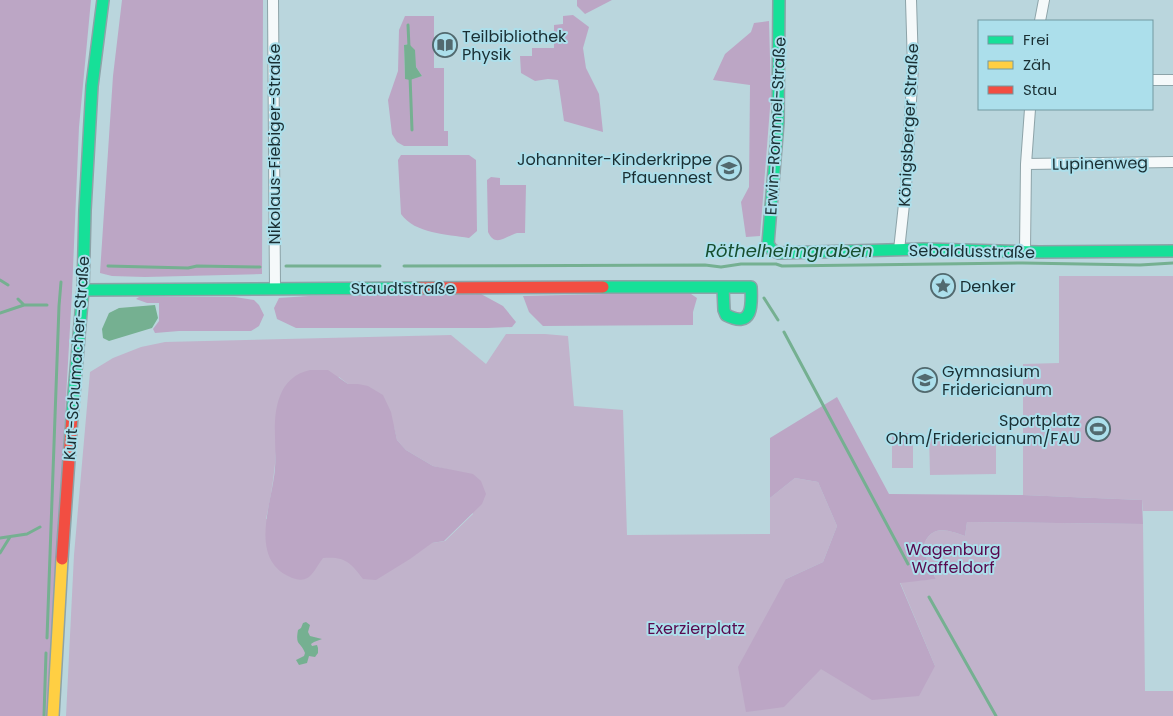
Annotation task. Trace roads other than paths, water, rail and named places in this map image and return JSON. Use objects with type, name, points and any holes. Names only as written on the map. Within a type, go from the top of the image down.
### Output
[{"type":"street","name":"Kurt-Schumacher-Straße","points":[[53,716],[68,463],[83,290],[85,210],[92,94],[103,0]]},
{"type":"street","name":"Nikolaus-Fiebiger-Straße","points":[[273,0],[275,288]]},
{"type":"street","name":"Erwin-Rommel-Straße","points":[[772,250],[768,244],[778,121],[779,0]]},
{"type":"street","name":"Königsberger Straße","points":[[899,250],[906,186],[913,66],[911,0]]},
{"type":"street","points":[[1040,20],[1044,0]]},
{"type":"street","points":[[1153,80],[1173,80]]},
{"type":"street","points":[[1025,250],[1026,164],[1030,110]]},
{"type":"street","name":"Lupinenweg","points":[[1026,164],[1173,162]]},
{"type":"street","name":"Sebaldusstraße","points":[[772,250],[779,253],[899,250],[1173,251]]},
{"type":"street","name":"Staudtstraße","points":[[83,290],[723,287]]},
{"type":"waterway","points":[[408,25],[409,47]]},
{"type":"waterway","points":[[410,76],[412,130]]},
{"type":"waterway","name":"Röthelheimgraben","points":[[404,266],[705,265],[721,267],[741,264],[776,264],[782,266],[1023,263],[1140,265],[1173,263]]},
{"type":"waterway","name":"Röthelheimgraben","points":[[108,266],[260,267]]},
{"type":"waterway","name":"Röthelheimgraben","points":[[286,266],[380,266]]},
{"type":"waterway","points":[[0,280],[8,285]]},
{"type":"waterway","points":[[47,638],[61,282]]},
{"type":"waterway","points":[[764,298],[778,320]]},
{"type":"waterway","points":[[18,299],[24,305]]},
{"type":"waterway","points":[[0,313],[24,305],[47,305]]},
{"type":"waterway","points":[[784,332],[908,564]]},
{"type":"waterway","points":[[0,538],[27,534],[40,527]]},
{"type":"waterway","points":[[0,553],[10,537]]},
{"type":"waterway","points":[[929,597],[996,716]]},
{"type":"waterway","points":[[44,716],[46,653]]},
{"type":"place","name":"Teilbibliothek Physik","points":[[445,45]]},
{"type":"place","name":"Johanniter-Kinderkrippe Pfauennest","points":[[729,168]]},
{"type":"place","name":"Denker","points":[[943,286]]},
{"type":"place","name":"Gymnasium Fridericianum","points":[[925,380]]},
{"type":"place","name":"Sportplatz Ohm/Fridericianum/FAU","points":[[1098,429]]},
{"type":"park label","name":"Wagenburg Waffeldorf","points":[[953,558]]},
{"type":"park label","name":"Exerzierplatz","points":[[696,628]]}]
